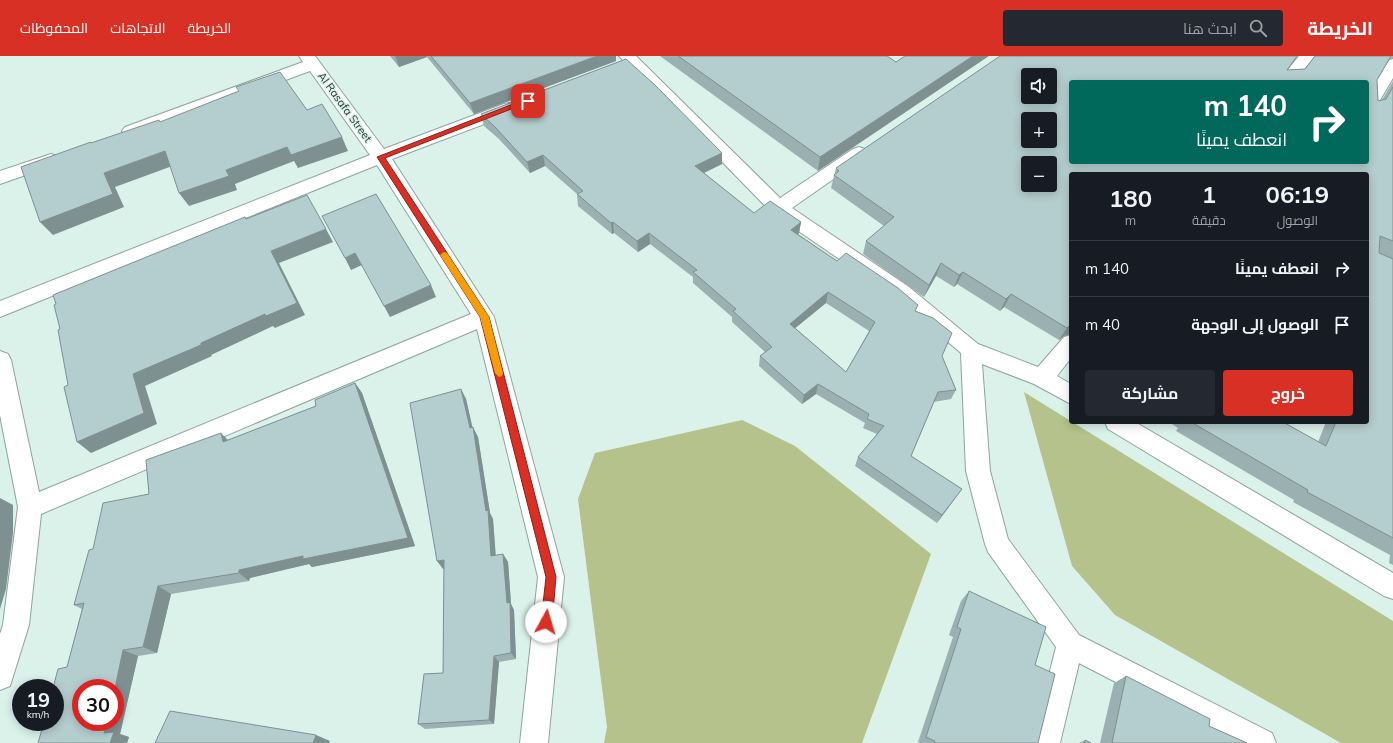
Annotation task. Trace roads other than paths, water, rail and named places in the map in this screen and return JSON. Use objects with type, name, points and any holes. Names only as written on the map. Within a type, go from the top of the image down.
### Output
[{"type":"street","points":[[1288,80],[1307,56]]},
{"type":"street","points":[[119,135],[310,60]]},
{"type":"street","name":"Al Rasafa Street","points":[[310,60],[381,157],[484,317],[551,577],[534,743]]},
{"type":"street","points":[[625,62],[779,208],[902,292],[971,350],[1042,378],[1069,394]]},
{"type":"street","points":[[1369,105],[1393,64]]},
{"type":"street","points":[[0,309],[381,157],[521,104]]},
{"type":"street","points":[[779,208],[871,145]]},
{"type":"street","points":[[0,178],[67,154]]},
{"type":"street","points":[[30,507],[484,317]]},
{"type":"street","points":[[1042,378],[1069,345]]},
{"type":"street","points":[[971,350],[978,471],[997,544],[1070,644],[1262,743]]},
{"type":"street","points":[[0,360],[30,507],[16,625],[0,676]]},
{"type":"street","points":[[1119,424],[1393,587]]},
{"type":"street","points":[[1046,743],[1070,644]]}]
